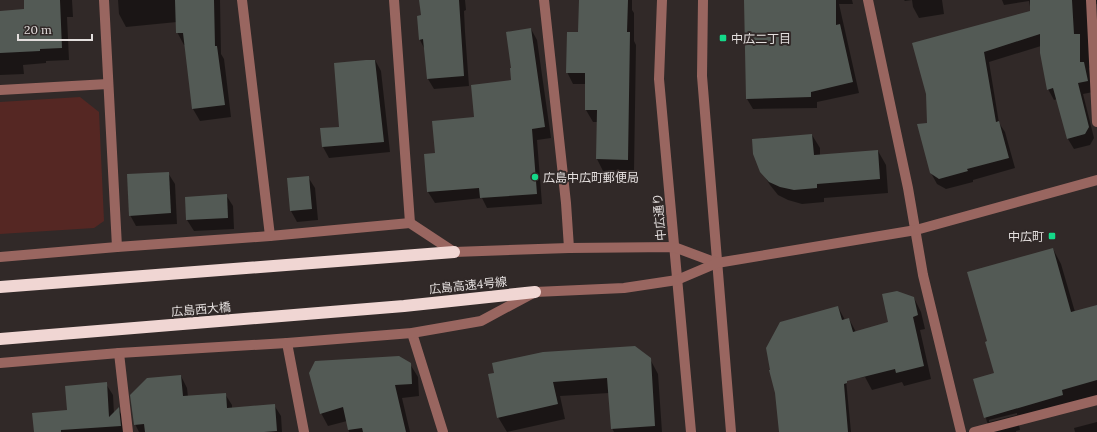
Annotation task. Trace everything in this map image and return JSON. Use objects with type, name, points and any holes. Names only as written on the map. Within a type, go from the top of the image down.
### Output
[{"type":"highway","points":[[0,287],[454,252]]},
{"type":"highway","name":"広島高速4号線","points":[[404,306],[535,292]]},
{"type":"highway","name":"広島西大橋","points":[[0,339],[404,306]]},
{"type":"street","points":[[104,0],[117,247]]},
{"type":"street","points":[[242,0],[270,236]]},
{"type":"street","points":[[394,0],[410,223]]},
{"type":"street","points":[[544,0],[566,203],[569,248]]},
{"type":"street","name":"中広通り","points":[[662,0],[660,79],[691,432]]},
{"type":"street","points":[[703,0],[702,76],[731,432]]},
{"type":"street","points":[[868,0],[916,230],[923,275],[961,432]]},
{"type":"street","points":[[1092,0],[1097,122]]},
{"type":"street","points":[[0,90],[108,84]]},
{"type":"street","points":[[0,363],[119,353],[287,343],[412,332],[481,321],[535,292],[624,288],[677,280],[717,263],[916,230],[1097,180]]},
{"type":"street","points":[[0,257],[270,236],[410,223],[454,252],[569,248],[674,247],[717,263]]},
{"type":"street","points":[[412,332],[443,432]]},
{"type":"street","points":[[287,343],[304,432]]},
{"type":"street","points":[[119,353],[128,432]]},
{"type":"street","points":[[974,432],[1097,400]]},
{"type":"shaded area","points":[[80,97],[99,112],[104,221],[94,228],[0,234],[0,102]]},
{"type":"building","points":[[24,0],[60,0],[62,48],[40,49],[40,51],[0,53],[0,11],[24,9]]},
{"type":"building","points":[[175,0],[214,0],[215,46],[217,46],[225,105],[192,109],[183,33],[176,33]]},
{"type":"building","points":[[419,0],[459,0],[464,76],[427,79],[423,39],[419,40],[417,16],[421,15]]},
{"type":"building","points":[[579,0],[628,0],[627,32],[630,32],[628,160],[596,159],[597,110],[585,110],[585,73],[566,73],[567,32],[578,32]]},
{"type":"building","points":[[744,0],[836,0],[836,25],[840,24],[853,82],[811,92],[811,97],[746,99]]},
{"type":"building","points":[[1030,0],[1072,0],[1074,34],[1080,34],[1080,62],[1084,62],[1088,81],[1078,83],[1089,127],[1085,134],[1067,139],[1053,88],[1047,90],[1040,53],[1040,34],[984,52],[996,122],[999,121],[1009,158],[967,169],[968,171],[939,179],[930,173],[917,124],[927,123],[926,94],[912,43],[1030,11]]},
{"type":"building","points":[[531,28],[545,127],[532,129],[537,194],[480,198],[479,188],[427,192],[424,154],[435,153],[432,121],[474,117],[471,85],[511,80],[511,68],[506,32]]},
{"type":"building","points":[[375,60],[384,142],[322,147],[320,128],[339,127],[334,63]]},
{"type":"building","points":[[812,134],[814,155],[878,150],[880,179],[817,184],[817,188],[794,190],[780,187],[769,182],[760,172],[753,154],[752,139]]},
{"type":"building","points":[[169,172],[171,213],[129,216],[127,174]]},
{"type":"building","points":[[309,176],[312,209],[290,211],[287,178]]},
{"type":"building","points":[[227,194],[228,218],[186,220],[185,197]]},
{"type":"building","points":[[1053,248],[1071,312],[1097,305],[1097,380],[1062,390],[1063,395],[984,418],[973,379],[994,373],[985,342],[987,341],[967,272]]},
{"type":"building","points":[[897,291],[914,297],[918,315],[913,317],[924,366],[896,373],[895,369],[847,381],[847,383],[844,384],[848,432],[779,432],[775,393],[769,370],[766,348],[780,322],[838,306],[842,320],[849,318],[853,332],[888,322],[882,294]]},
{"type":"building","points":[[635,346],[651,358],[655,426],[611,429],[607,378],[553,382],[558,404],[497,418],[488,374],[494,373],[492,363],[543,352]]},
{"type":"building","points":[[399,356],[411,363],[412,384],[395,385],[406,432],[363,432],[362,428],[348,430],[343,407],[320,414],[309,373],[315,361]]},
{"type":"building","points":[[181,375],[183,396],[226,393],[227,408],[275,404],[277,431],[145,432],[144,424],[134,425],[130,395],[147,378]]},
{"type":"building","points":[[107,382],[109,417],[119,407],[121,426],[61,430],[61,432],[34,432],[32,413],[67,410],[65,386]]},
{"type":"place","name":"中広二丁目","points":[[723,38]]},
{"type":"place","name":"広島中広町郵便局","points":[[535,177]]},
{"type":"place","name":"中広町","points":[[1052,236]]}]
